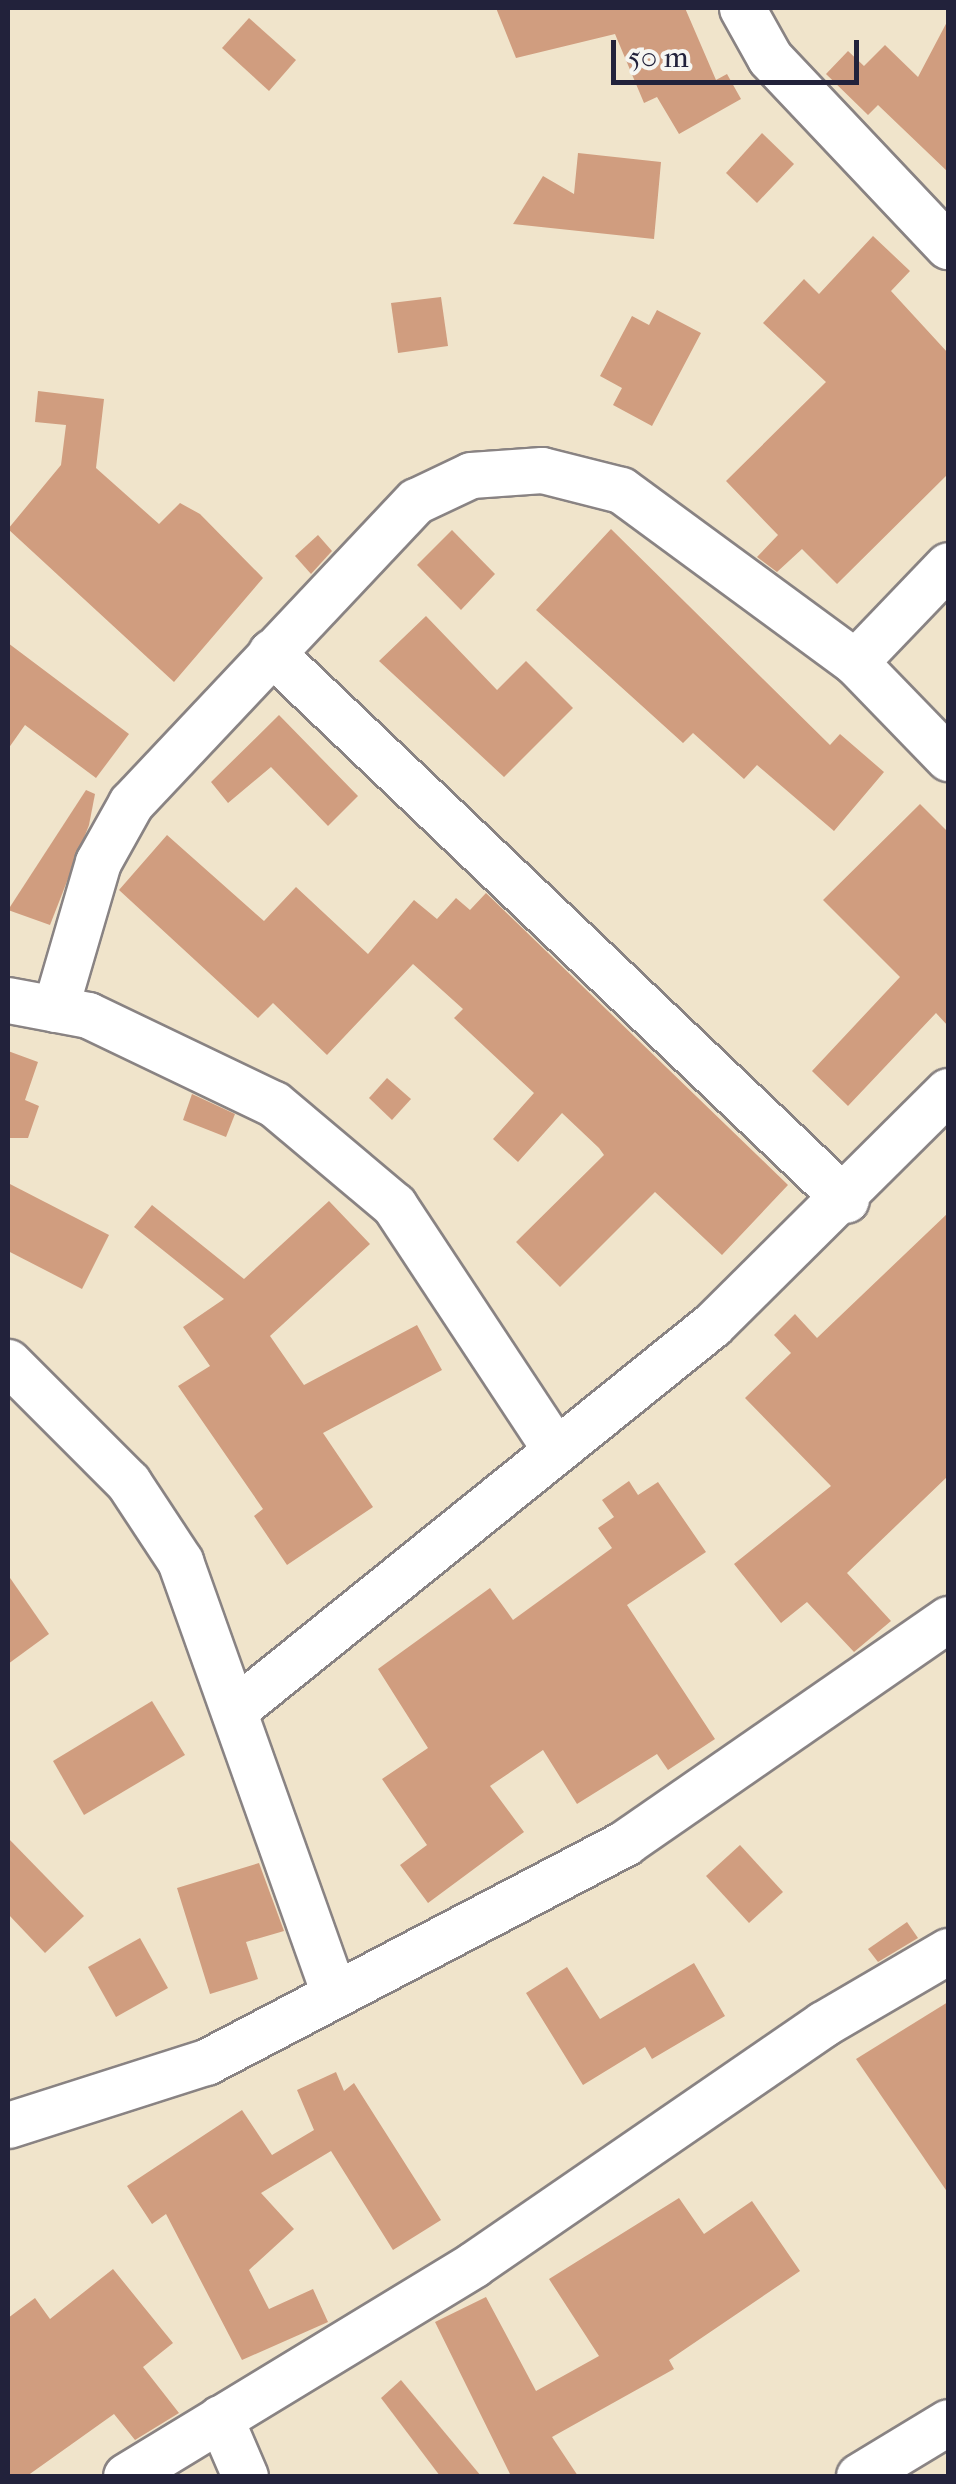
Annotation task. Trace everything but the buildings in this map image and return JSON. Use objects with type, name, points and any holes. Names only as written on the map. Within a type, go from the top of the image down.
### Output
[{"type":"street","points":[[742,8],[770,58],[948,246]]},
{"type":"street","points":[[55,1009],[98,862],[131,803],[416,501],[471,475],[542,470],[621,490],[855,662],[948,758]]},
{"type":"street","points":[[855,662],[948,565]]},
{"type":"street","points":[[271,652],[846,1200]]},
{"type":"street","points":[[8,1000],[88,1015],[274,1104],[394,1206],[552,1445]]},
{"type":"street","points":[[238,1707],[552,1445],[712,1325],[846,1200],[948,1091]]},
{"type":"street","points":[[8,1362],[128,1482],[180,1561],[238,1707],[333,1991]]},
{"type":"street","points":[[8,2125],[206,2062],[333,1991],[626,1842],[948,1619]]},
{"type":"street","points":[[126,2476],[948,1951]]},
{"type":"street","points":[[220,2418],[245,2476]]},
{"type":"street","points":[[859,2476],[948,2422]]}]
